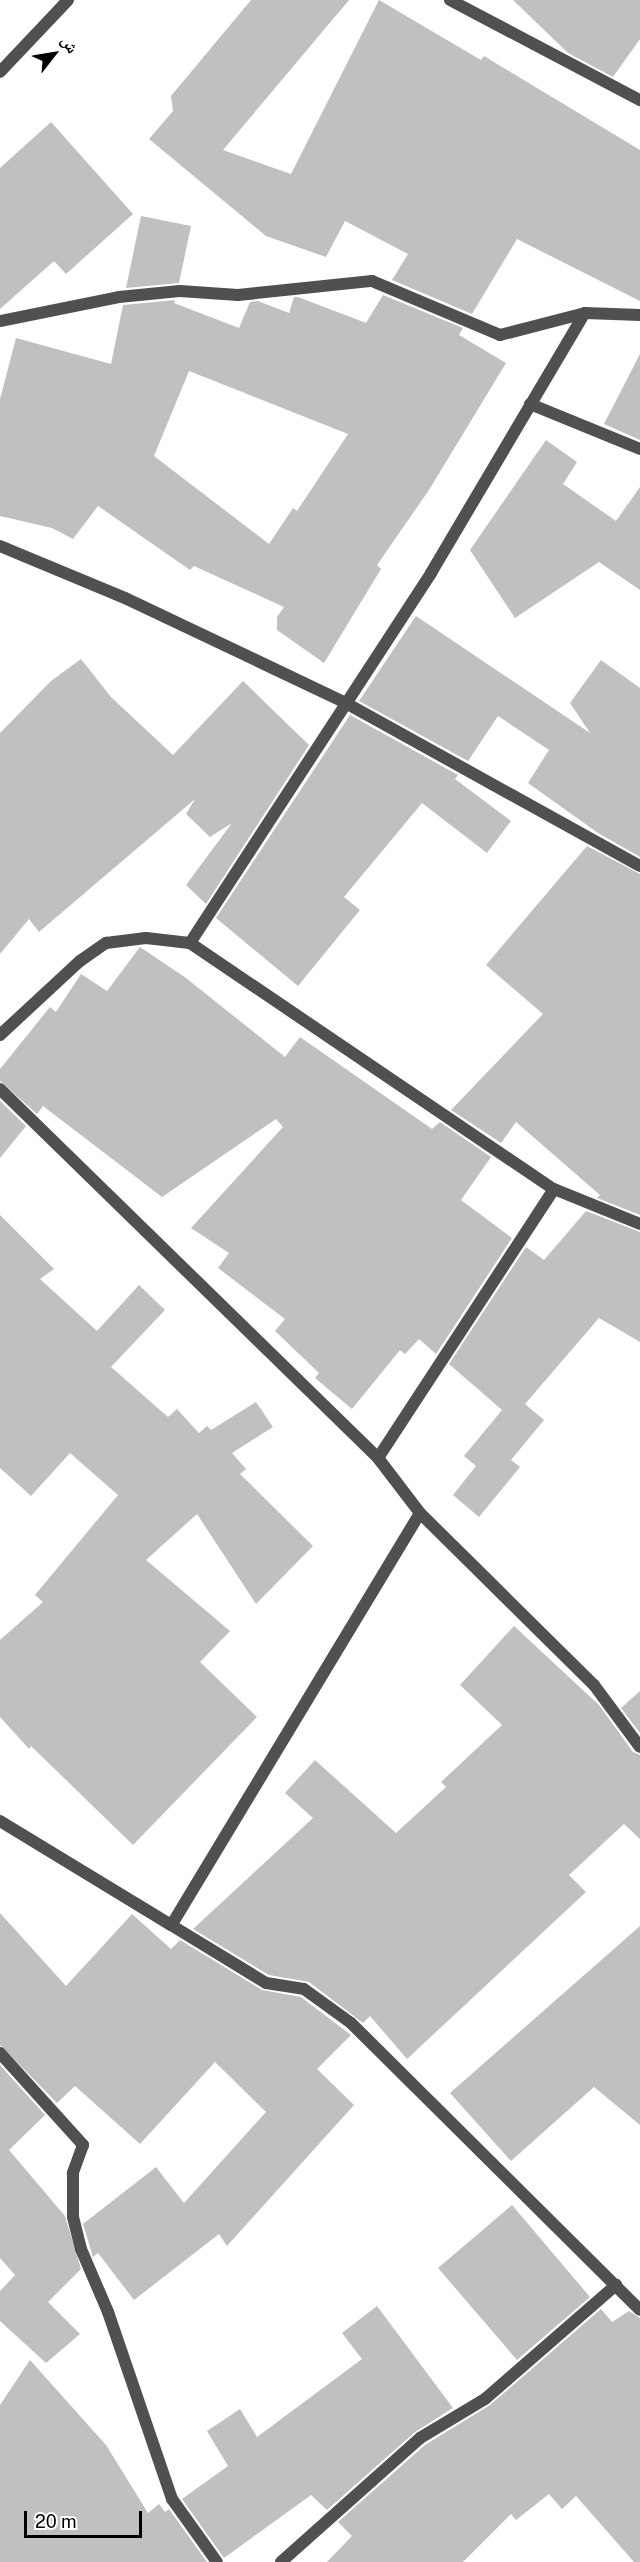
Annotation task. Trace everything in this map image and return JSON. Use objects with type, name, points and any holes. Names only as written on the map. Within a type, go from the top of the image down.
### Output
[{"type":"street","points":[[0,72],[68,0]]},
{"type":"street","points":[[450,0],[640,100]]},
{"type":"street","points":[[0,321],[119,297],[180,291],[238,295],[372,281],[500,335],[585,313],[640,315]]},
{"type":"street","points":[[190,943],[344,702],[430,573],[585,313]]},
{"type":"street","points":[[530,404],[640,449]]},
{"type":"street","points":[[0,546],[125,598],[344,702],[640,866]]},
{"type":"street","points":[[0,1035],[80,961],[106,943],[146,938],[190,943],[554,1188],[640,1224]]},
{"type":"street","points":[[0,1089],[378,1458],[420,1513],[594,1685],[640,1747]]},
{"type":"street","points":[[378,1458],[554,1188]]},
{"type":"street","points":[[171,1925],[420,1513]]},
{"type":"street","points":[[0,1821],[266,1983],[304,1989],[351,2023],[640,2310]]},
{"type":"street","points":[[0,2053],[83,2145],[73,2173],[73,2217],[81,2249],[108,2312],[172,2499],[217,2562]]},
{"type":"street","points":[[281,2562],[420,2438],[485,2399],[616,2285]]},
{"type":"building","points":[[251,0],[349,0],[223,150],[291,174],[379,0],[481,60],[484,56],[640,150],[640,301],[517,239],[472,314],[392,280],[408,254],[345,221],[326,257],[266,236],[149,139],[173,111],[171,96]]},
{"type":"building","points":[[513,0],[640,0],[640,39],[613,77],[568,53]]},
{"type":"building","points":[[51,122],[133,214],[66,274],[54,261],[0,309],[0,168]]},
{"type":"building","points":[[141,216],[191,226],[179,283],[126,288]]},
{"type":"building","points":[[383,295],[463,328],[459,335],[506,363],[429,490],[377,565],[381,569],[324,663],[277,630],[277,617],[284,607],[194,566],[190,570],[98,506],[73,539],[52,528],[0,516],[0,399],[16,338],[111,364],[123,305],[175,300],[174,303],[239,328],[250,302],[258,301],[289,313],[294,297],[366,323]],"holes":[[[189,371],[348,434],[297,511],[293,508],[269,544],[154,456]]]},
{"type":"building","points":[[640,354],[640,440],[604,424]]},
{"type":"building","points":[[546,440],[577,462],[563,484],[616,521],[640,487],[640,590],[599,562],[515,618],[470,550]]},
{"type":"building","points":[[416,616],[590,733],[570,703],[601,660],[640,688],[640,857],[598,833],[528,783],[549,750],[498,716],[468,761],[359,701]]},
{"type":"building","points":[[81,659],[111,697],[173,755],[243,681],[309,745],[206,904],[186,885],[232,823],[210,837],[186,814],[195,799],[39,932],[29,919],[0,954],[0,733],[51,681]]},
{"type":"building","points":[[350,715],[458,775],[455,779],[511,821],[487,853],[422,803],[344,897],[360,910],[298,986],[216,918]]},
{"type":"building","points":[[587,846],[640,874],[640,1215],[597,1198],[600,1195],[516,1122],[501,1143],[451,1110],[543,1014],[486,965]]},
{"type":"building","points":[[140,947],[186,978],[285,1057],[300,1037],[432,1129],[440,1122],[491,1157],[461,1200],[512,1238],[436,1354],[419,1339],[405,1354],[400,1350],[352,1409],[315,1378],[319,1373],[275,1331],[285,1319],[218,1268],[229,1253],[191,1228],[283,1127],[276,1119],[162,1197],[43,1106],[37,1114],[0,1081],[0,1069],[50,1007],[56,1012],[81,974],[107,991]]},
{"type":"building","points":[[0,1101],[26,1126],[0,1158]]},
{"type":"building","points":[[586,1211],[640,1232],[640,1342],[599,1318],[525,1404],[544,1420],[511,1460],[520,1467],[479,1517],[453,1495],[476,1466],[464,1456],[502,1410],[449,1364],[526,1247],[544,1260]]},
{"type":"building","points":[[0,1215],[54,1269],[40,1279],[97,1331],[139,1285],[165,1310],[111,1367],[168,1417],[177,1409],[199,1433],[207,1426],[211,1430],[256,1402],[273,1427],[232,1453],[246,1469],[240,1474],[313,1546],[256,1604],[197,1514],[146,1560],[230,1631],[200,1662],[257,1717],[133,1845],[31,1746],[29,1749],[0,1717],[0,1640],[43,1602],[35,1595],[118,1495],[70,1453],[31,1496],[0,1468]]},
{"type":"building","points":[[514,1626],[599,1705],[633,1752],[640,1755],[640,1839],[624,1824],[569,1875],[586,1892],[407,2059],[370,2016],[363,2023],[309,1982],[269,1975],[193,1929],[313,1818],[285,1793],[315,1760],[396,1833],[446,1787],[441,1782],[502,1725],[460,1685]]},
{"type":"building","points":[[640,1691],[640,1733],[621,1708]]},
{"type":"building","points":[[0,1913],[66,1986],[132,1914],[171,1949],[180,1940],[262,1990],[301,1997],[351,2035],[317,2069],[354,2105],[227,2246],[219,2234],[134,2300],[98,2253],[93,2257],[83,2224],[156,2167],[184,2203],[266,2112],[215,2062],[140,2144],[75,2086],[57,2103],[0,2045]]},
{"type":"building","points":[[640,1926],[640,2125],[594,2087],[511,2161],[450,2093]]},
{"type":"building","points":[[0,2065],[45,2115],[9,2150],[65,2216],[81,2269],[48,2302],[80,2334],[46,2363],[0,2321],[0,2291],[15,2275],[0,2258]]},
{"type":"building","points":[[512,2205],[590,2297],[517,2360],[438,2268]]},
{"type":"building","points":[[377,2306],[453,2408],[415,2432],[327,2510],[311,2495],[224,2558],[182,2499],[228,2466],[207,2431],[240,2409],[257,2437],[362,2359],[342,2333]]},
{"type":"building","points":[[601,2309],[612,2322],[629,2311],[640,2318],[640,2562],[634,2562],[576,2496],[562,2509],[549,2494],[516,2520],[511,2514],[463,2562],[327,2562],[352,2536],[338,2522],[425,2445],[490,2405]]},
{"type":"building","points":[[30,2360],[106,2445],[148,2513],[159,2504],[165,2512],[169,2509],[207,2562],[0,2562],[0,2405]]}]
